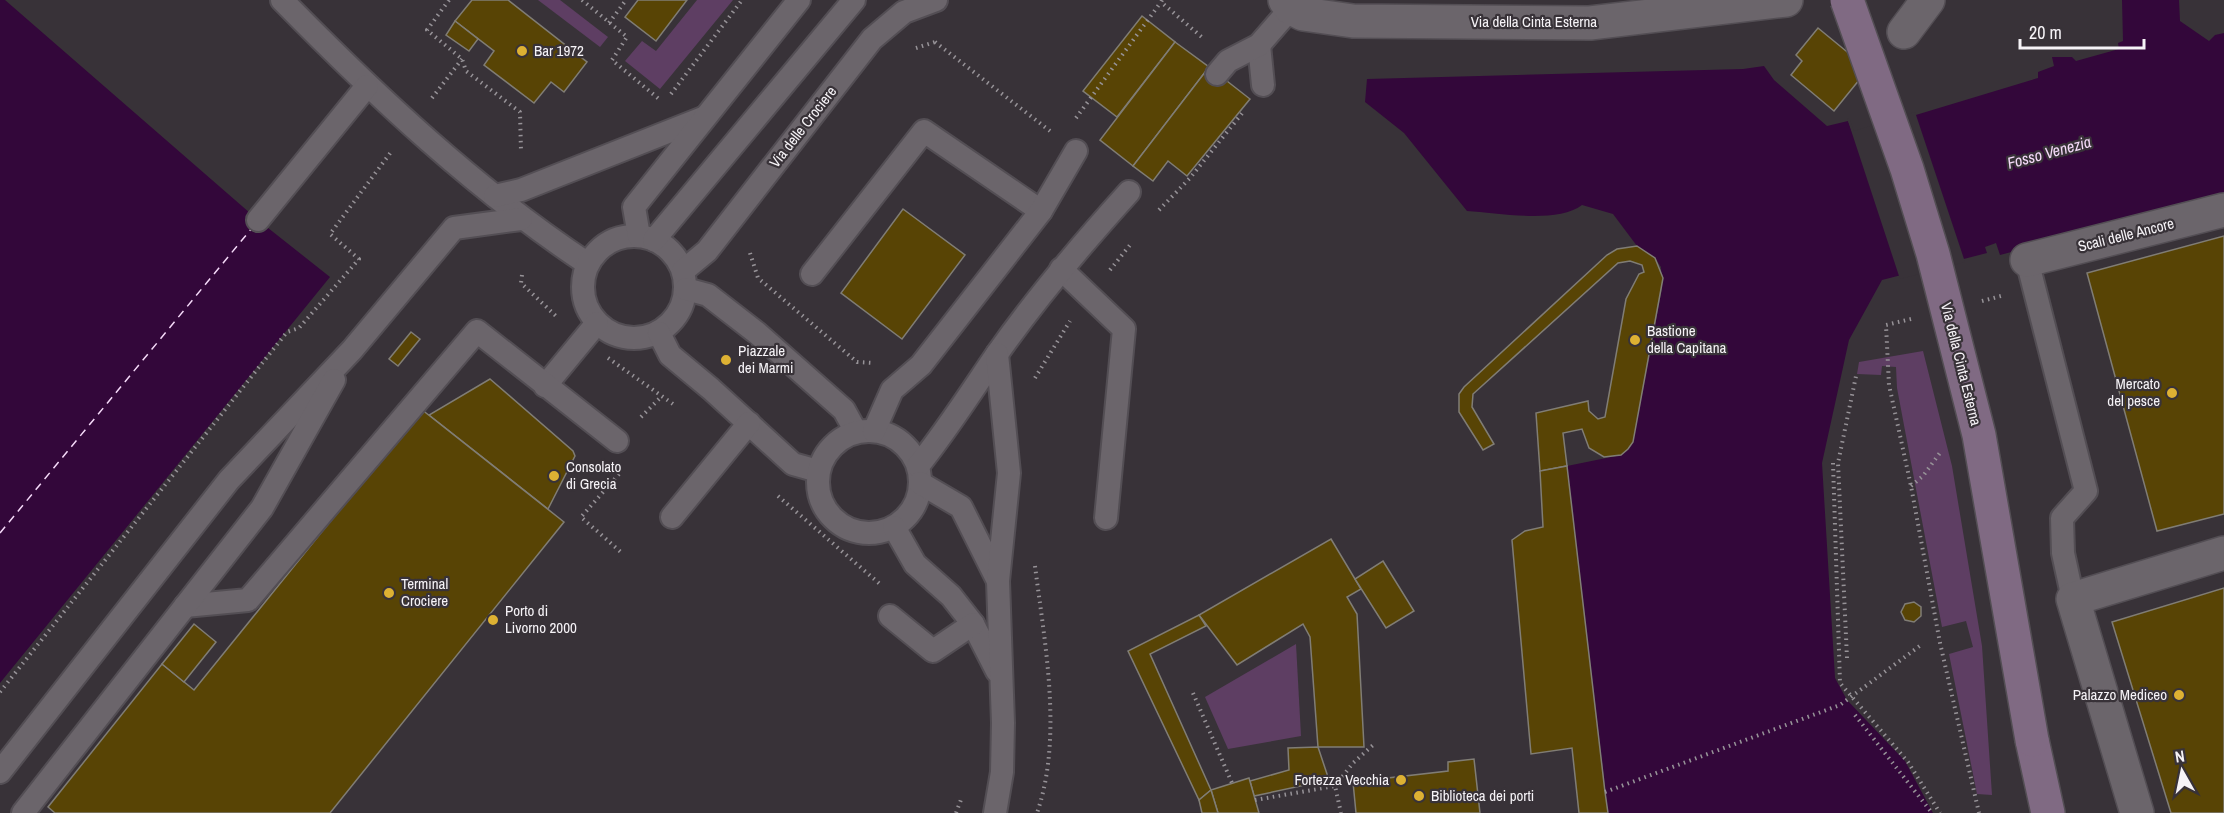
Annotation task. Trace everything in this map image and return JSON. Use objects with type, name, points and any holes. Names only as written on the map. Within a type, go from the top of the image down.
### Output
[{"type":"main road","name":"Via della Cinta Esterna","points":[[1847,0],[1864,43],[1933,254],[1973,412],[2032,740],[2048,813]]},
{"type":"street","name":"Via della Cinta Esterna","points":[[1288,4],[1304,14],[1339,10],[1590,23],[1786,0]]},
{"type":"street","points":[[1904,32],[1928,0]]},
{"type":"street","name":"Scali delle Ancore","points":[[2027,260],[2224,210]]},
{"type":"street","points":[[2137,813],[2073,599],[2224,553]]},
{"type":"lane","points":[[282,0],[367,86],[521,219],[588,264]]},
{"type":"lane","points":[[647,238],[634,207],[799,0]]},
{"type":"lane","points":[[647,238],[854,0]]},
{"type":"lane","name":"Via delle Crociere","points":[[684,280],[872,39],[904,12],[936,0]]},
{"type":"lane","points":[[1217,74],[1228,61],[1258,45],[1288,4]]},
{"type":"lane","points":[[1258,45],[1263,85]]},
{"type":"lane","points":[[258,220],[367,86]]},
{"type":"lane","points":[[495,196],[521,190],[705,118]]},
{"type":"lane","points":[[812,274],[924,131],[1041,211]]},
{"type":"lane","points":[[865,431],[892,390],[921,365],[1041,211],[1076,151]]},
{"type":"lane","points":[[919,475],[997,354],[1061,269],[1129,192]]},
{"type":"lane","points":[[0,772],[229,480],[352,350],[454,228],[521,219]]},
{"type":"lane","points":[[684,280],[682,306],[673,321],[659,333],[643,338],[626,338],[610,333],[597,323],[587,310],[582,295],[583,279],[588,264],[604,245],[627,236],[647,238],[667,247],[684,280],[708,295],[757,333],[865,431]]},
{"type":"lane","points":[[2027,260],[2086,492],[2062,518],[2063,553],[2073,599]]},
{"type":"lane","points":[[1061,269],[1124,329],[1106,518]]},
{"type":"lane","points":[[545,386],[597,323]]},
{"type":"lane","points":[[185,606],[248,600],[477,331],[617,441]]},
{"type":"lane","points":[[659,333],[670,355],[793,464],[818,471]]},
{"type":"lane","points":[[23,813],[262,508],[352,350]]},
{"type":"lane","points":[[995,813],[1002,772],[998,581],[1009,473],[997,354]]},
{"type":"lane","points":[[672,517],[749,423]]},
{"type":"lane","points":[[865,431],[889,434],[902,442],[911,452],[919,475],[917,501],[908,516],[894,527],[878,533],[861,533],[845,528],[831,518],[820,496],[818,471],[831,446],[865,431]]},
{"type":"lane","points":[[919,475],[961,507],[998,581]]},
{"type":"lane","points":[[894,527],[915,564],[951,596],[973,624],[1001,677]]},
{"type":"lane","points":[[890,616],[933,651],[973,624]]},
{"type":"path","points":[[449,0],[427,30],[462,59],[466,71],[520,112],[521,151]]},
{"type":"path","points":[[582,0],[627,37],[612,60],[664,104],[742,0]]},
{"type":"path","points":[[609,23],[626,0]]},
{"type":"path","points":[[1074,121],[1161,2]]},
{"type":"path","points":[[904,12],[935,42],[1051,132]]},
{"type":"path","points":[[0,692],[288,332],[298,328],[359,259],[330,234],[462,59]]},
{"type":"path","points":[[1896,322],[1886,325],[1887,376],[1911,486],[1940,643],[1979,813]]},
{"type":"path","points":[[1847,658],[1838,463],[1856,376]]},
{"type":"path","points":[[1911,486],[1923,476],[1948,442]]},
{"type":"path","points":[[1833,463],[1840,683],[1908,762],[1940,813]]},
{"type":"path","points":[[1605,792],[1840,705],[1921,645]]},
{"type":"path","points":[[1193,693],[1232,783]]},
{"type":"path","points":[[1855,715],[1932,813]]},
{"type":"path","points":[[1255,800],[1335,786],[1353,763],[1373,745]]},
{"type":"path","points":[[1335,786],[1341,813]]},
{"type":"shaded area","points":[[538,0],[560,0],[608,37],[600,47]]},
{"type":"shaded area","points":[[697,0],[733,0],[660,89],[625,61],[642,41],[656,51]]},
{"type":"shaded area","points":[[1923,351],[1952,466],[1982,646],[1992,795],[1977,794],[1949,654],[1973,647],[1966,621],[1942,627],[1897,388],[1896,367],[1882,366],[1881,375],[1857,374],[1859,362]]},
{"type":"shaded area","points":[[1296,644],[1301,736],[1228,749],[1205,697]]},
{"type":"water","points":[[0,0],[5,0],[258,220],[330,277],[0,683]]},
{"type":"water","name":"Fosso Venezia","points":[[2122,0],[2179,0],[2180,21],[2209,41],[2215,35],[2224,33],[2224,195],[2000,255],[1996,243],[1985,247],[1987,253],[1882,280],[1849,340],[1822,463],[1835,678],[1847,700],[1905,761],[1933,813],[1608,813],[1567,466],[1621,455],[1633,442],[1662,288],[1661,267],[1655,258],[1637,246],[1613,214],[1582,205],[1571,211],[1543,216],[1467,211],[1404,133],[1365,102],[1367,79],[1743,69],[1764,66],[1774,80],[1827,126],[1848,121],[1853,134],[2038,78],[2038,72],[2054,66],[2052,57],[2072,57],[2076,61],[2119,49],[2118,43],[2123,41]]},
{"type":"pier","points":[[1915,112],[1965,262],[1900,279],[1847,118],[1854,131]]},
{"type":"building","points":[[472,0],[508,0],[587,62],[564,92],[551,82],[534,103],[484,65],[494,51],[455,21]]},
{"type":"building","points":[[638,0],[687,0],[656,41],[625,17]]},
{"type":"building","points":[[1142,16],[1175,42],[1117,117],[1083,91]]},
{"type":"building","points":[[455,21],[478,39],[469,51],[446,35]]},
{"type":"building","points":[[1818,28],[1868,69],[1834,111],[1791,75],[1802,61],[1796,55]]},
{"type":"building","points":[[1175,42],[1209,67],[1133,166],[1100,140]]},
{"type":"building","points":[[1209,67],[1250,99],[1187,176],[1168,161],[1153,181],[1133,166]]},
{"type":"building","points":[[903,209],[965,255],[902,339],[841,293]]},
{"type":"building","name":"Mercato del pesce","points":[[2224,236],[2224,514],[2157,531],[2087,273]]},
{"type":"building","name":"Bastione della Capitana","points":[[1637,246],[1655,258],[1663,278],[1633,442],[1628,449],[1621,455],[1604,457],[1589,448],[1582,429],[1563,433],[1567,466],[1540,471],[1536,413],[1588,401],[1589,411],[1598,419],[1605,417],[1626,299],[1639,274],[1644,272],[1642,265],[1630,261],[1618,263],[1473,394],[1472,407],[1494,444],[1483,450],[1459,412],[1459,394],[1464,387],[1607,255],[1617,249]]},
{"type":"building","points":[[411,332],[420,339],[398,366],[389,359]]},
{"type":"building","points":[[490,379],[573,451],[575,456],[548,509],[429,415]]},
{"type":"building","name":"Terminal Crociere","points":[[421,409],[564,522],[330,813],[55,813],[48,807],[162,664],[194,690]]},
{"type":"building","points":[[1567,466],[1608,813],[1579,813],[1572,748],[1531,754],[1512,540],[1525,531],[1543,527],[1540,471]]},
{"type":"building","points":[[1331,539],[1361,589],[1347,597],[1357,614],[1364,747],[1318,747],[1310,637],[1303,624],[1237,665],[1199,615]]},
{"type":"building","points":[[1383,561],[1414,611],[1386,628],[1355,579]]},
{"type":"building","name":"Palazzo Mediceo","points":[[2224,588],[2224,813],[2171,813],[2112,622]]},
{"type":"building","points":[[1914,602],[1921,607],[1921,616],[1914,622],[1905,620],[1901,612],[1905,604]]},
{"type":"building","points":[[1199,615],[1206,626],[1150,654],[1211,790],[1199,800],[1128,651]]},
{"type":"building","points":[[194,624],[216,642],[184,682],[162,664]]},
{"type":"building","points":[[1318,747],[1329,780],[1254,796],[1250,781],[1289,770],[1288,748]]},
{"type":"building","points":[[1474,759],[1480,813],[1356,813],[1353,782],[1448,771],[1448,762]]},
{"type":"building","points":[[1249,778],[1259,813],[1218,813],[1211,790]]},
{"type":"building","points":[[1211,790],[1218,813],[1202,813],[1199,800]]},
{"type":"ferry route","points":[[0,533],[252,228]]},
{"type":"place","name":"Bar 1972","points":[[522,51]]},
{"type":"place","name":"Bastione della Capitana","points":[[1635,340]]},
{"type":"place","name":"Piazzale dei Marmi","points":[[726,360]]},
{"type":"place","name":"Mercato del pesce","points":[[2172,393]]},
{"type":"place","name":"Consolato di Grecia","points":[[554,476]]},
{"type":"place","name":"Terminal Crociere","points":[[389,593]]},
{"type":"place","name":"Porto di Livorno 2000","points":[[493,620]]},
{"type":"place","name":"Palazzo Mediceo","points":[[2179,695]]},
{"type":"place","name":"Fortezza Vecchia","points":[[1401,780]]},
{"type":"place","name":"Biblioteca dei porti","points":[[1419,796]]}]
